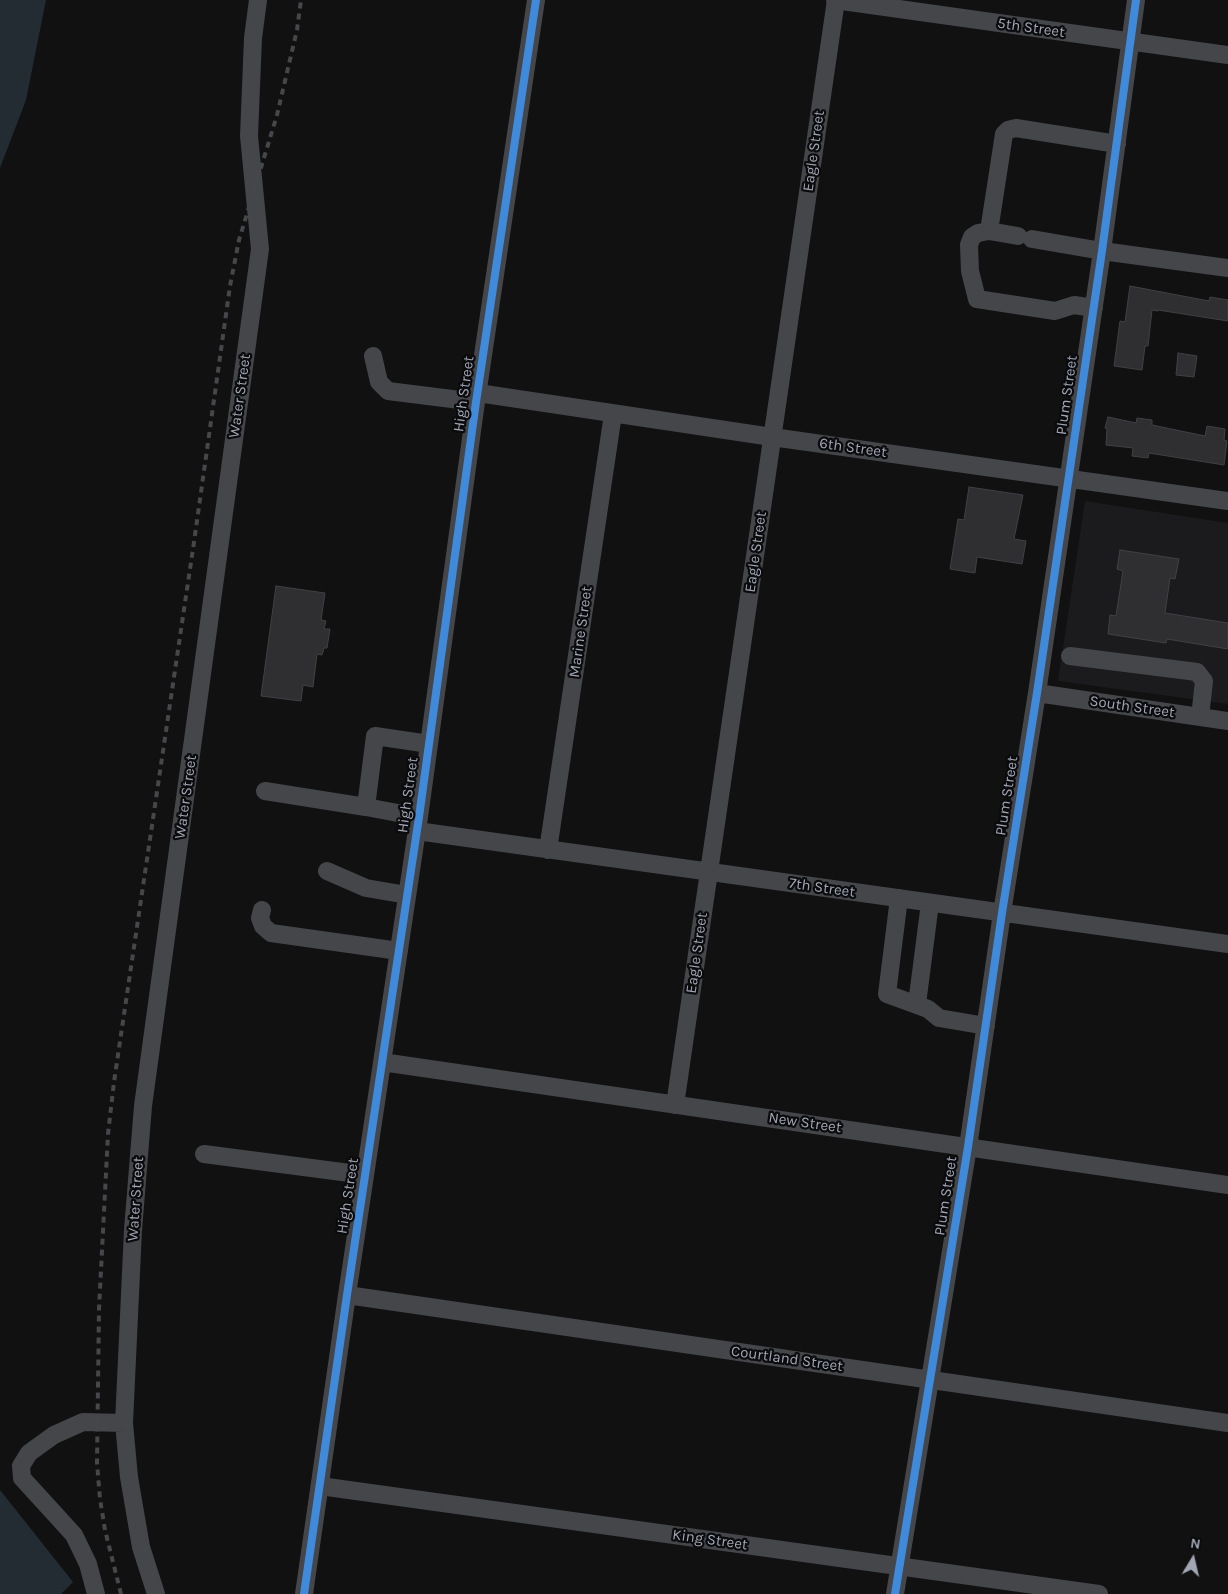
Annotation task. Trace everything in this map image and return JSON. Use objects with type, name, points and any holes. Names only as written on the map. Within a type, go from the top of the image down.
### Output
[{"type":"street","name":"Water Street","points":[[156,1594],[141,1547],[129,1477],[124,1424],[133,1230],[143,1106],[260,249],[249,136],[253,38],[258,0]]},
{"type":"street","name":"High Street","points":[[304,1594],[418,824],[477,397],[536,0]]},
{"type":"street","name":"5th Street","points":[[836,0],[1228,55]]},
{"type":"street","name":"Eagle Street","points":[[675,1104],[836,0]]},
{"type":"street","name":"Plum Street","points":[[895,1594],[968,1147],[1002,913],[1037,693],[1094,308],[1136,0]]},
{"type":"street","points":[[989,231],[1004,134],[1008,130],[1016,128],[1117,144]]},
{"type":"street","points":[[1094,308],[1074,305],[1055,311],[977,299],[970,271],[969,246],[972,237],[978,233],[989,231],[1102,251],[1228,268]]},
{"type":"street","name":"6th Street","points":[[373,356],[379,382],[388,391],[477,397],[613,414],[1228,501]]},
{"type":"street","name":"Marine Street","points":[[548,850],[613,414]]},
{"type":"street","points":[[1070,656],[1197,672],[1204,681],[1200,716]]},
{"type":"street","name":"South Street","points":[[1037,693],[1228,721]]},
{"type":"street","points":[[366,807],[375,736],[429,744]]},
{"type":"street","name":"7th Street","points":[[265,791],[366,807],[418,824],[548,850],[1228,944]]},
{"type":"street","points":[[327,872],[366,888],[407,895]]},
{"type":"street","points":[[899,898],[887,994],[928,1008],[939,1018],[986,1026]]},
{"type":"street","points":[[917,1004],[930,903]]},
{"type":"street","points":[[262,910],[260,918],[263,926],[271,934],[399,951]]},
{"type":"street","name":"New Street","points":[[382,1062],[1228,1185]]},
{"type":"street","points":[[204,1154],[365,1174]]},
{"type":"street","name":"Courtland Street","points":[[347,1294],[1228,1422]]},
{"type":"street","points":[[96,1594],[88,1564],[74,1535],[22,1478],[21,1466],[29,1452],[54,1434],[83,1422],[124,1424]]},
{"type":"street","name":"King Street","points":[[320,1486],[1099,1594]]},
{"type":"shaded area","points":[[0,0],[46,0],[26,100],[0,168]]},
{"type":"shaded area","points":[[1085,501],[1228,523],[1228,704],[1058,681]]},
{"type":"shaded area","points":[[0,1490],[73,1582],[61,1594],[0,1594]]},
{"type":"building","points":[[1130,286],[1209,301],[1210,297],[1228,300],[1228,321],[1152,310],[1148,346],[1145,346],[1142,370],[1114,366],[1120,321],[1125,322]]},
{"type":"building","points":[[1178,353],[1197,356],[1194,377],[1176,375]]},
{"type":"building","points":[[1108,417],[1136,423],[1137,418],[1152,420],[1152,425],[1205,436],[1207,426],[1225,429],[1224,440],[1227,441],[1224,465],[1149,453],[1148,458],[1132,456],[1133,448],[1106,445],[1107,429],[1105,428]]},
{"type":"building","points":[[969,487],[1023,495],[1014,539],[1026,541],[1022,564],[977,557],[975,573],[950,569],[958,519],[964,520]]},
{"type":"building","points":[[1120,550],[1179,559],[1175,579],[1170,578],[1165,613],[1228,623],[1228,649],[1167,639],[1166,643],[1108,634],[1110,615],[1116,616],[1123,571],[1117,569]]},
{"type":"building","points":[[276,586],[325,593],[321,620],[326,621],[324,629],[330,629],[327,648],[324,648],[322,655],[317,654],[313,687],[303,685],[301,701],[261,696]]},
{"type":"railway","points":[[121,1594],[105,1530],[97,1463],[99,1309],[108,1134],[230,286],[239,240],[277,115],[297,30],[301,0]]},
{"type":"cycle path","points":[[304,1594],[419,817],[476,402],[536,0]]},
{"type":"cycle path","points":[[895,1594],[968,1147],[1002,913],[1037,693],[1102,251],[1136,0]]}]
